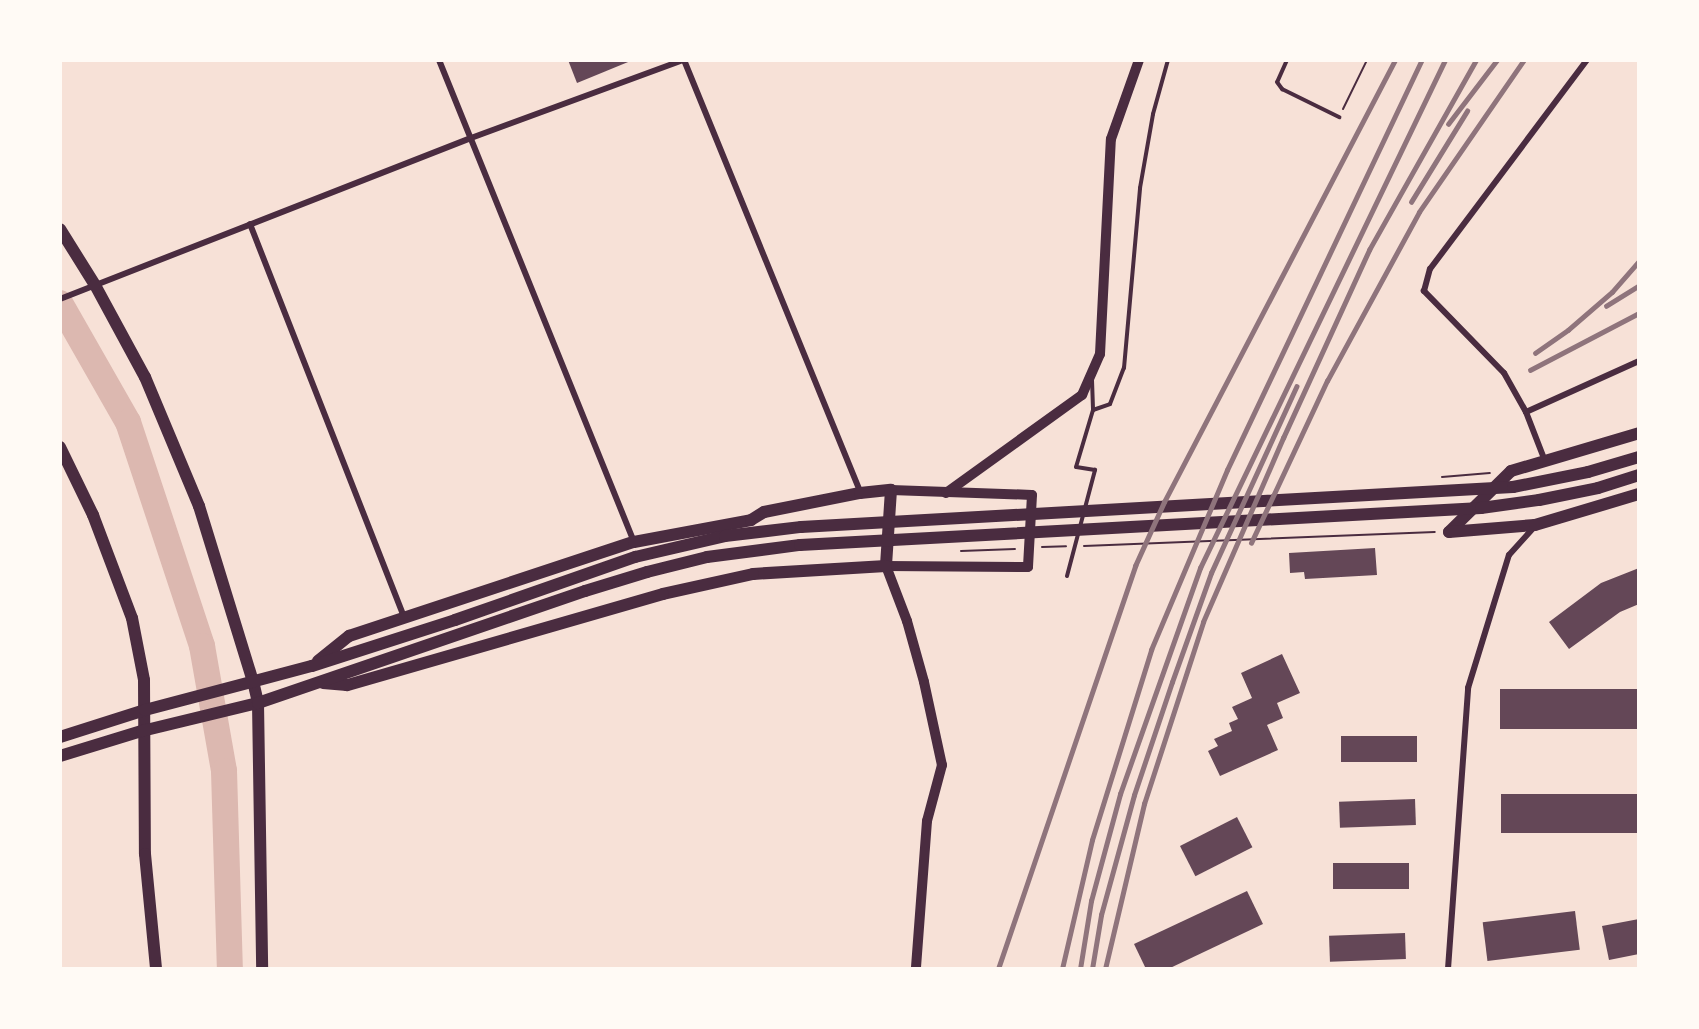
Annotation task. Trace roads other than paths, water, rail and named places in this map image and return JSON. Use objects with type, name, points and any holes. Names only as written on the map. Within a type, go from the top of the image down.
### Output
[{"type":"main road","points":[[60,229],[95,285],[145,377],[199,506],[253,681],[258,703],[262,969]]},
{"type":"main road","points":[[1639,433],[1511,471],[1449,532],[1535,525],[1639,494]]},
{"type":"main road","points":[[60,447],[93,515],[132,618],[144,680],[145,710],[142,731],[145,854],[156,969]]},
{"type":"main road","points":[[60,737],[145,710],[312,666],[455,620],[635,556],[725,536],[801,527],[1513,487],[1588,472],[1639,457]]},
{"type":"main road","points":[[60,756],[142,731],[258,703],[596,588],[707,557],[800,545],[1481,508],[1539,500],[1598,488],[1639,474]]},
{"type":"main road","points":[[312,666],[349,636],[634,542],[751,520],[764,512],[860,493],[891,490],[886,566],[753,574],[663,594],[347,685],[315,682]]},
{"type":"street","points":[[439,60],[634,542]]},
{"type":"street","points":[[60,299],[471,138],[684,60],[860,493]]},
{"type":"street","points":[[946,493],[1082,395],[1091,375],[1100,354],[1111,139],[1139,60]]},
{"type":"street","points":[[1545,461],[1526,412],[1504,374],[1424,291],[1430,269],[1587,60]]},
{"type":"street","points":[[250,224],[404,617]]},
{"type":"street","points":[[1526,412],[1639,361]]},
{"type":"street","points":[[891,490],[1032,495],[1029,567],[886,566],[907,621],[942,765],[927,821],[916,969]]},
{"type":"street","points":[[1448,969],[1468,688],[1509,555],[1535,525]]},
{"type":"lane","points":[[1093,410],[1110,405],[1124,368],[1140,188],[1153,114],[1168,60]]},
{"type":"lane","points":[[1287,60],[1277,82],[1282,89],[1339,117]]},
{"type":"lane","points":[[1067,576],[1095,470],[1076,467],[1093,410],[1091,375]]},
{"type":"waterway","points":[[60,303],[128,422],[202,646],[224,771],[230,969]]},
{"type":"railway","points":[[998,969],[1135,566],[1164,502],[1395,60]]},
{"type":"railway","points":[[1062,969],[1092,840],[1151,650],[1227,470],[1422,60]]},
{"type":"railway","points":[[1080,969],[1091,901],[1120,794],[1200,568],[1445,60]]},
{"type":"railway","points":[[1105,969],[1144,804],[1203,622],[1283,438],[1369,250],[1476,60]]},
{"type":"railway","points":[[1448,124],[1497,60]]},
{"type":"railway","points":[[1251,543],[1327,381],[1419,212],[1524,60]]},
{"type":"railway","points":[[1411,202],[1467,111]]},
{"type":"railway","points":[[1535,353],[1568,330],[1612,292],[1639,261]]},
{"type":"railway","points":[[1606,306],[1639,285]]},
{"type":"railway","points":[[1530,370],[1639,313]]},
{"type":"railway","points":[[1092,969],[1101,915],[1134,795],[1172,682],[1211,573],[1296,387]]}]
